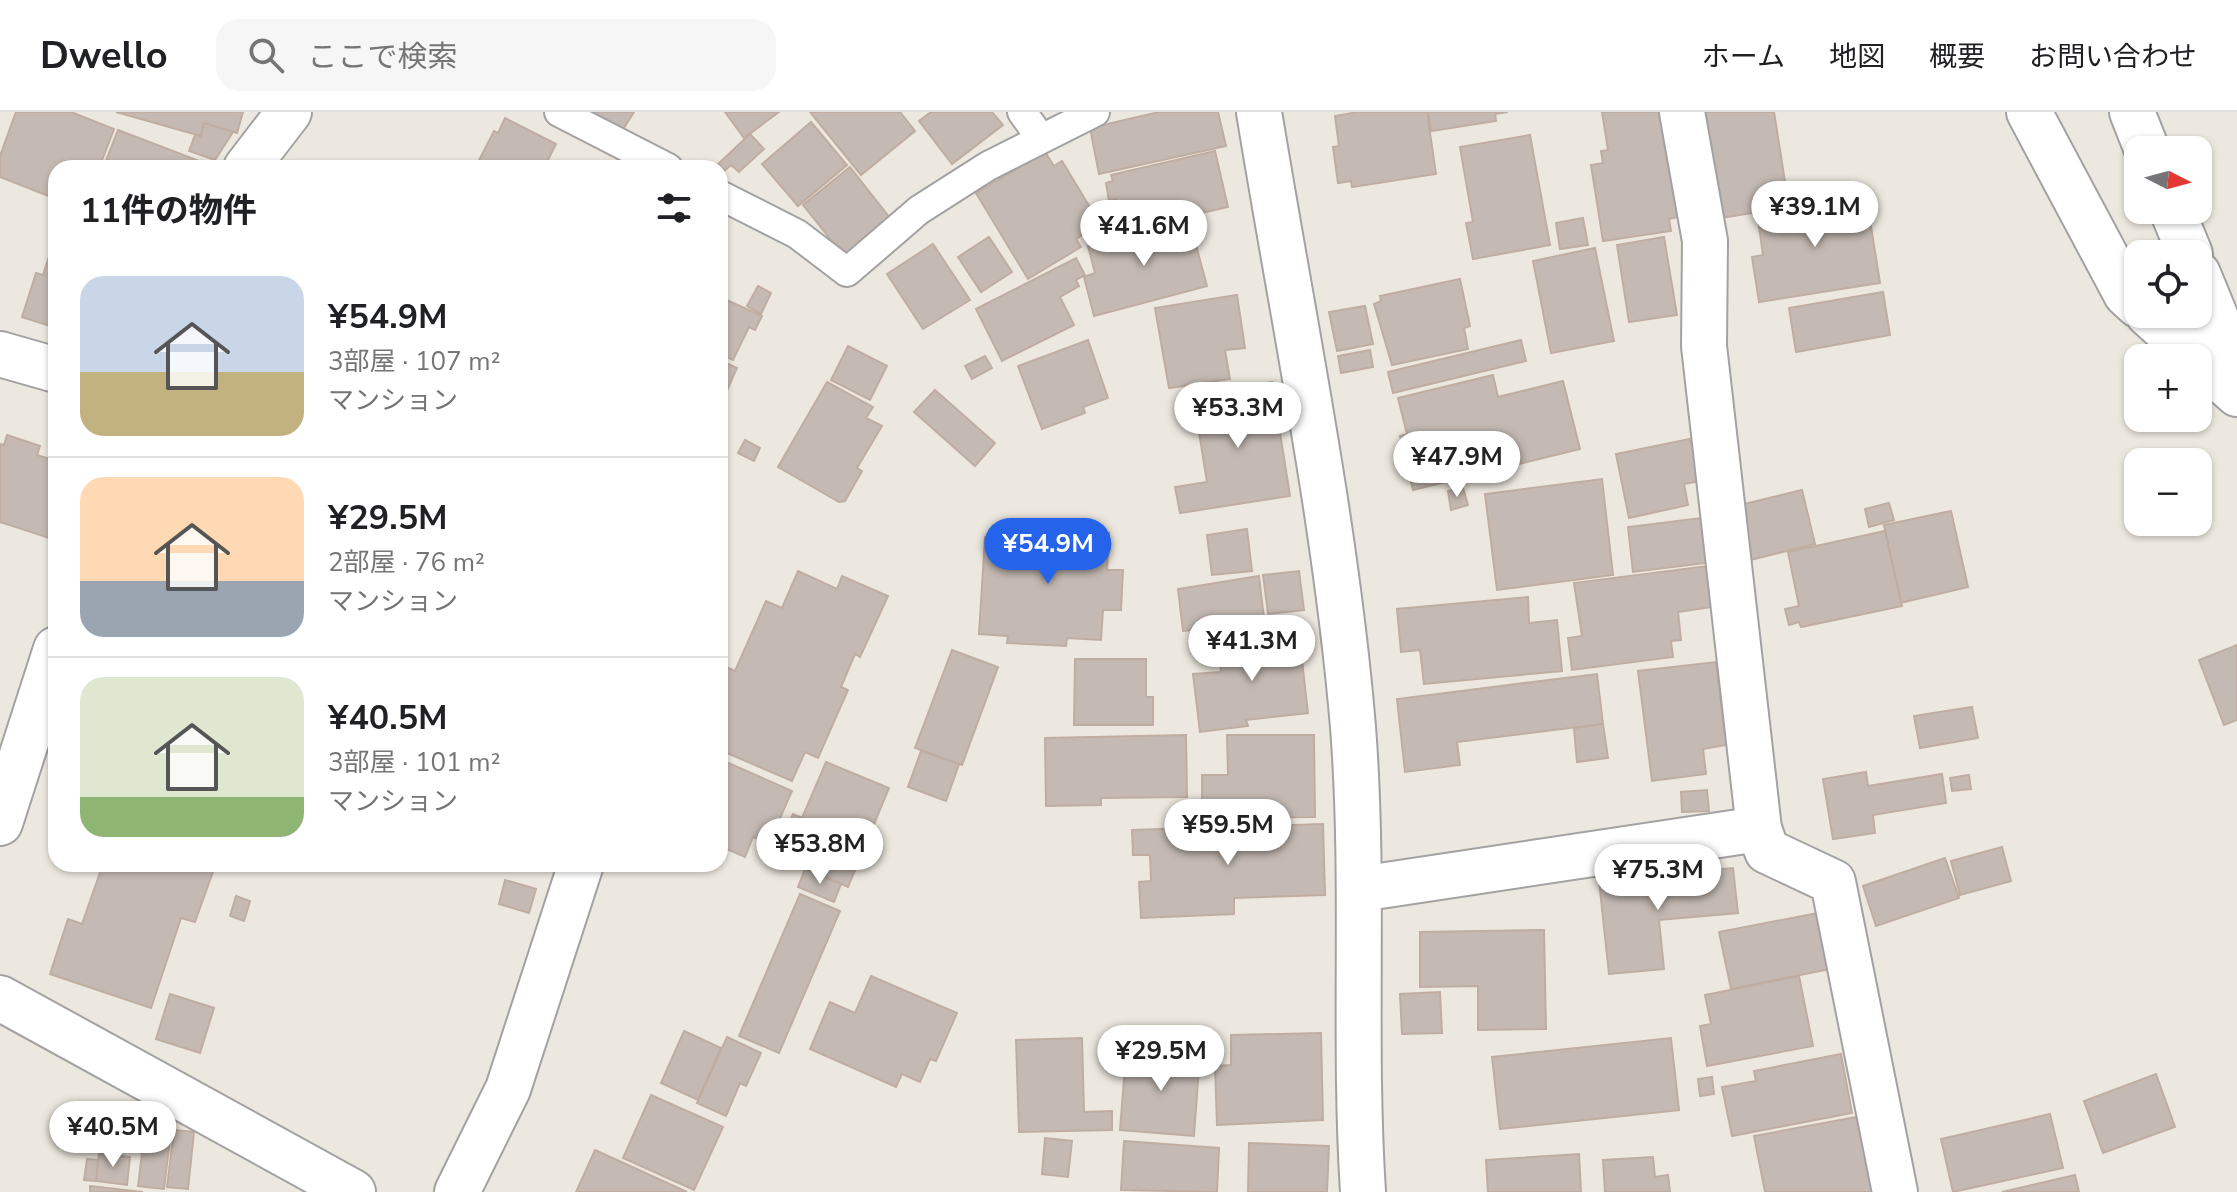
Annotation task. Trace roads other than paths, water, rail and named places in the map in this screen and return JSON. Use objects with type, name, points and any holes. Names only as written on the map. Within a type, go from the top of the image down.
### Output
[{"type":"street","points":[[252,160],[289,112]]},
{"type":"street","points":[[1259,112],[1339,596],[1353,728],[1360,889],[1360,1139],[1363,1192]]},
{"type":"street","points":[[1682,112],[1705,241],[1704,346],[1759,829],[1767,851],[1833,882],[1895,1192]]},
{"type":"street","points":[[2029,112],[2124,290]]},
{"type":"street","points":[[2132,112],[2141,136]]},
{"type":"street","points":[[2212,308],[2237,369]]},
{"type":"street","points":[[2164,328],[2182,344]]},
{"type":"street","points":[[0,354],[48,368]]},
{"type":"street","points":[[2212,371],[2237,394]]},
{"type":"street","points":[[0,823],[48,674]]},
{"type":"street","points":[[1360,889],[1759,829]]},
{"type":"street","points":[[457,1192],[508,1089],[578,872]]},
{"type":"street","points":[[0,998],[353,1192]]},
{"type":"lane","points":[[559,112],[652,160]]},
{"type":"lane","points":[[1022,112],[1040,137]]},
{"type":"lane","points":[[728,199],[797,234],[847,272],[919,210],[1040,137],[1095,112]]}]
